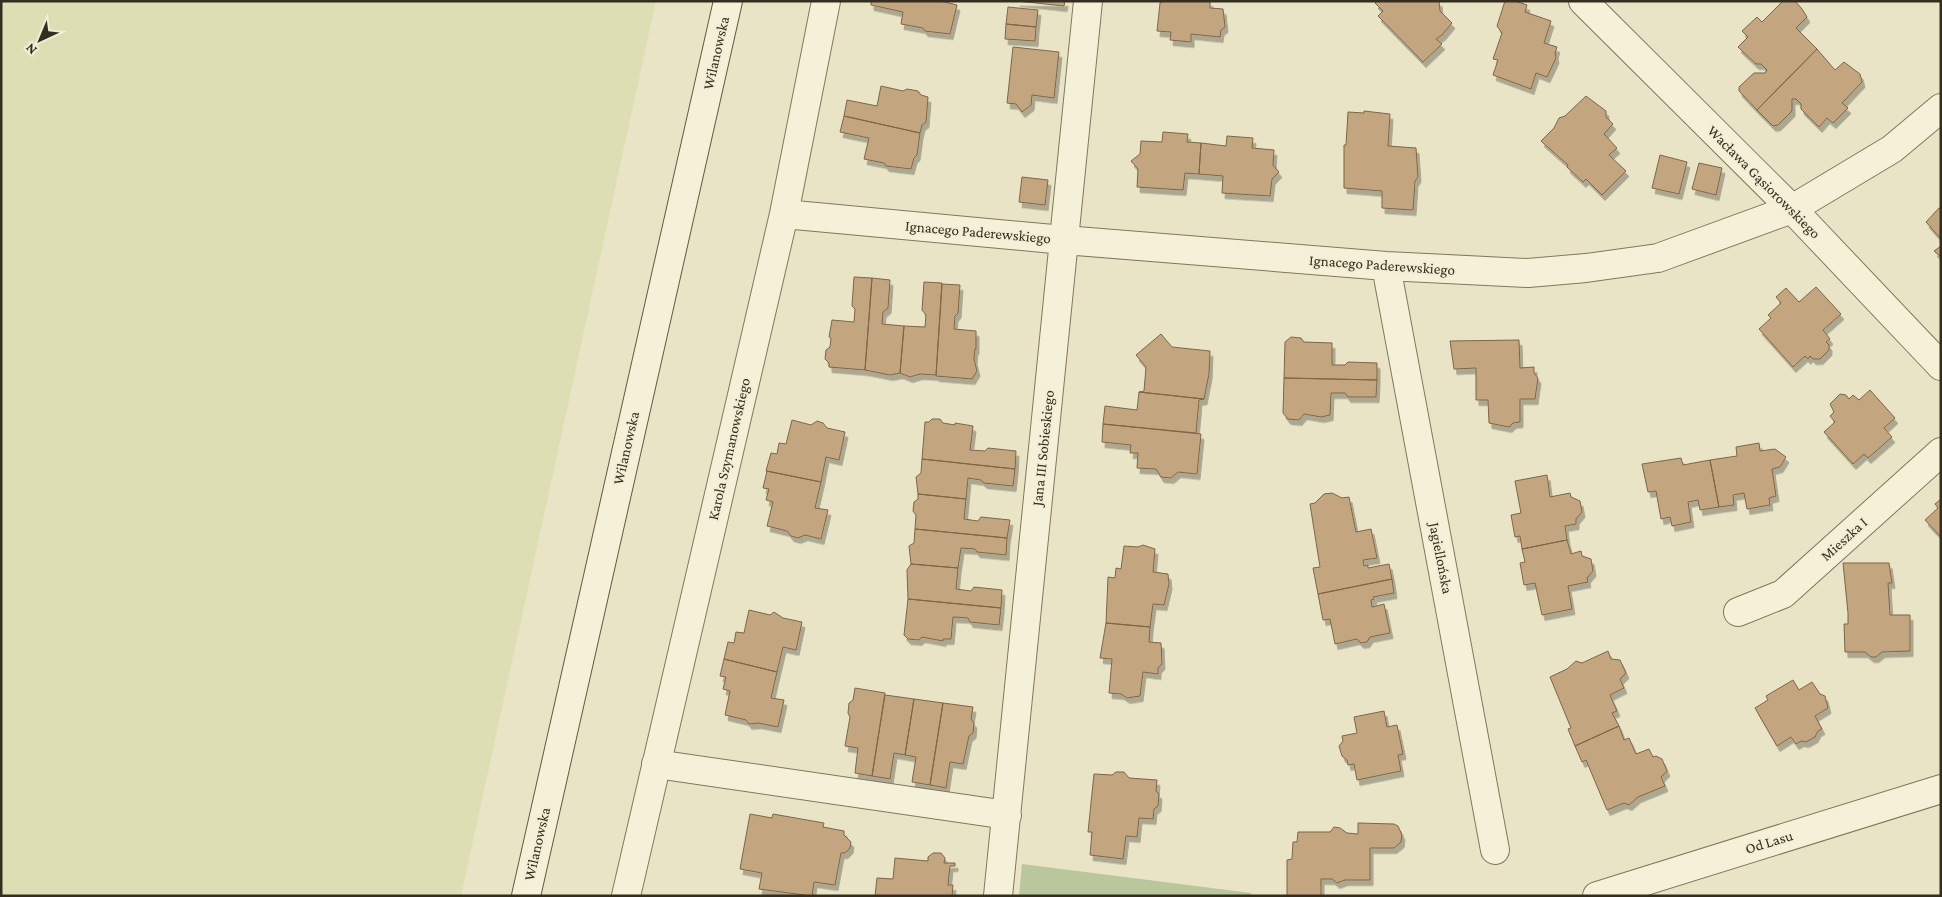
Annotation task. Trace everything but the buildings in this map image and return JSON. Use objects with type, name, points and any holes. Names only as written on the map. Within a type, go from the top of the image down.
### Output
[{"type":"street","name":"Wilanowska","points":[[526,896],[728,1]]},
{"type":"street","name":"Karola Szymanowskiego","points":[[626,896],[784,214],[826,1]]},
{"type":"street","name":"Jana III Sobieskiego","points":[[998,896],[1088,1]]},
{"type":"street","name":"Wacława Gąsiorowskiego","points":[[1583,1],[1792,208],[1941,366]]},
{"type":"street","name":"Ignacego Paderewskiego","points":[[784,214],[1064,240],[1386,266],[1528,273],[1586,268],[1658,258],[1792,208],[1892,149],[1941,108]]},
{"type":"street","name":"Jagiellońska","points":[[1386,266],[1495,850]]},
{"type":"street","name":"Mieszka I","points":[[1738,612],[1783,594],[1941,452]]},
{"type":"street","points":[[656,764],[1007,815]]},
{"type":"street","name":"Od Lasu","points":[[1597,896],[1941,789]]},
{"type":"green space","points":[[1,1],[656,1],[461,896],[1,896]]},
{"type":"green space","points":[[1022,864],[1251,893],[1251,896],[1019,896]]}]
